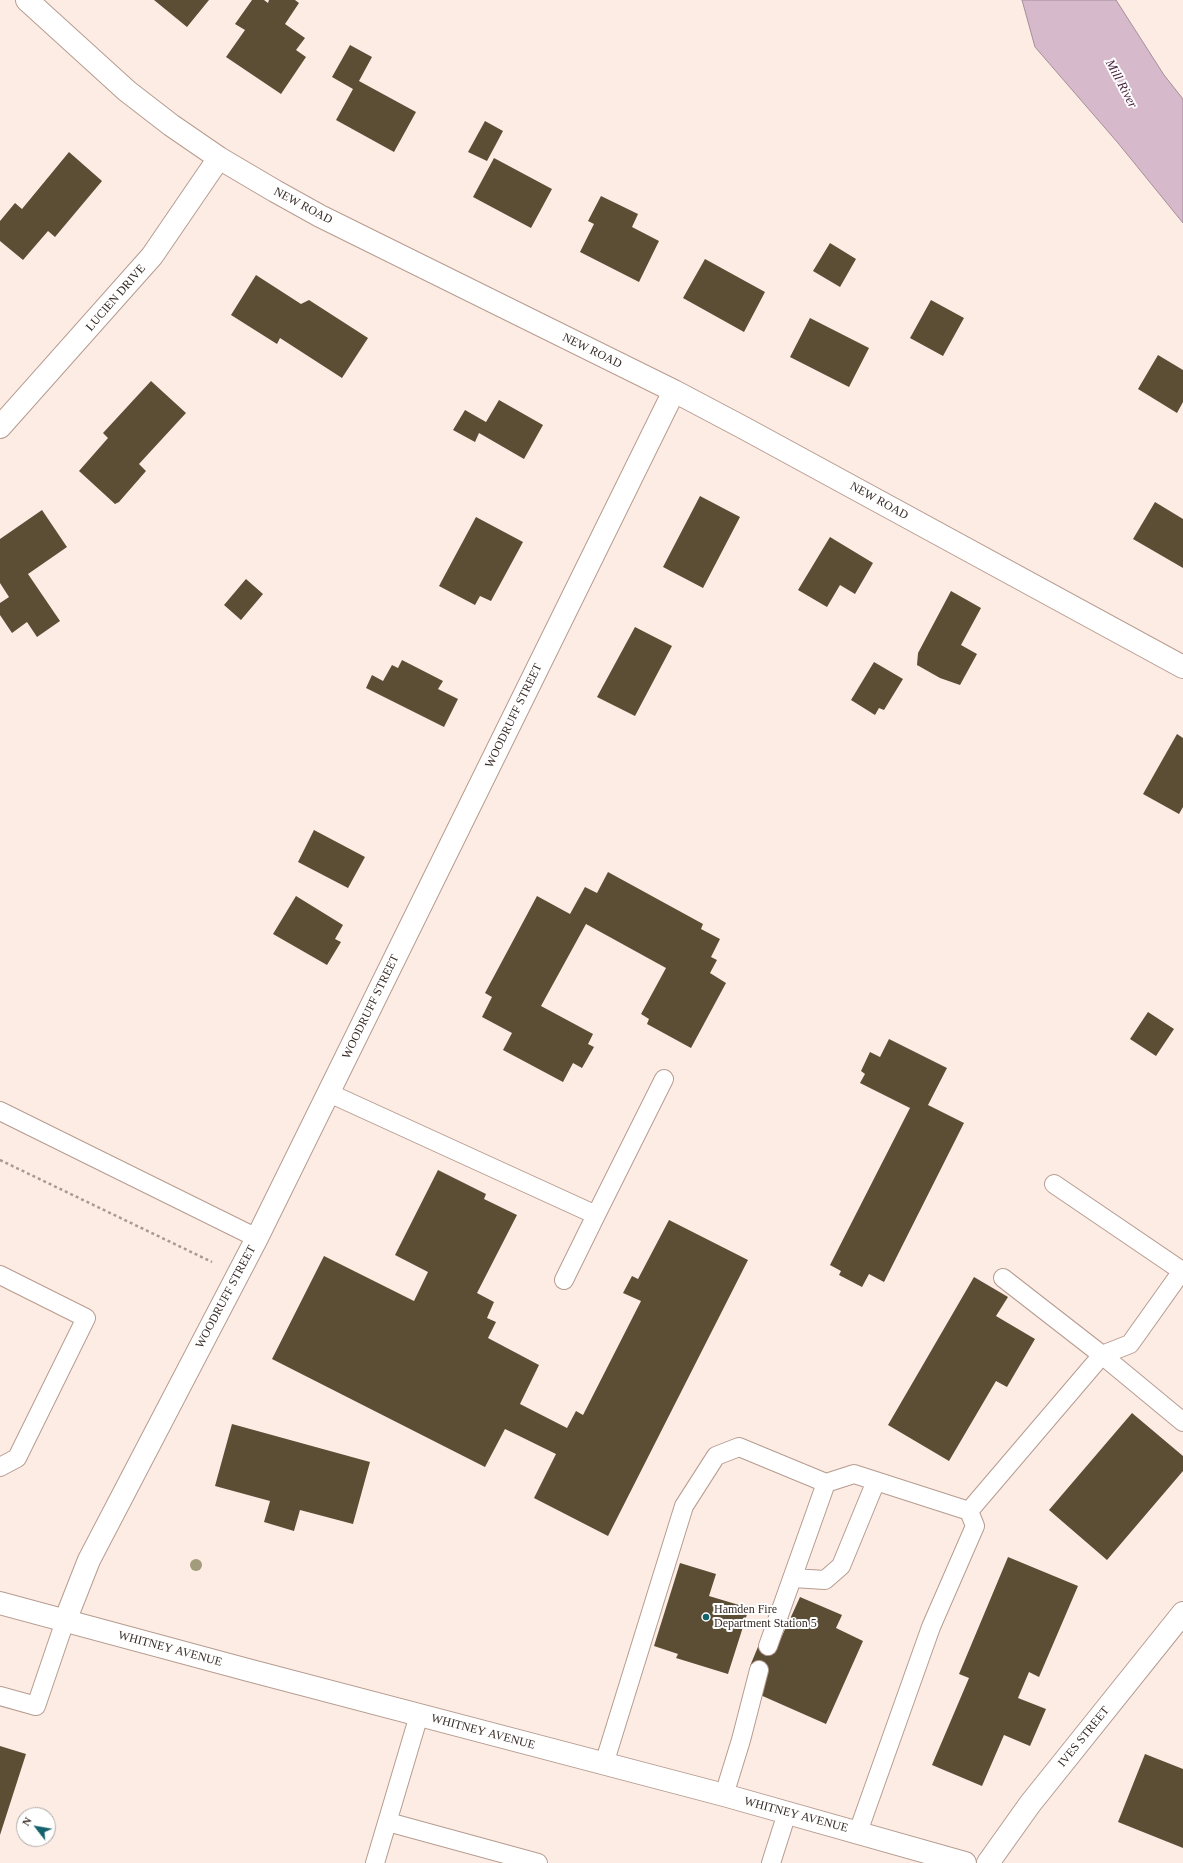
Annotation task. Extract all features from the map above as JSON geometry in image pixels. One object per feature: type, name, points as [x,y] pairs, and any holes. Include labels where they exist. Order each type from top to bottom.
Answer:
[{"type":"main road","name":"NEW ROAD","points":[[27,0],[127,91],[171,125],[219,158],[320,216],[674,391],[1183,667]]},
{"type":"main road","name":"LUCIEN DRIVE","points":[[0,427],[152,256],[219,158]]},
{"type":"main road","name":"WOODRUFF STREET","points":[[65,1621],[89,1560],[257,1238],[674,391]]},
{"type":"main road","name":"WHITNEY AVENUE","points":[[0,1603],[724,1795],[965,1863]]},
{"type":"main road","name":"IVES STREET","points":[[988,1863],[1030,1804],[1183,1613]]},
{"type":"lane","points":[[564,1280],[664,1079]]},
{"type":"lane","points":[[329,1093],[596,1215]]},
{"type":"lane","points":[[0,1112],[257,1238]]},
{"type":"lane","points":[[969,1510],[1102,1355],[1130,1344],[1183,1272],[1054,1184]]},
{"type":"lane","points":[[0,1275],[86,1318],[17,1458],[0,1467]]},
{"type":"lane","points":[[1002,1278],[1102,1355],[1183,1422]]},
{"type":"lane","points":[[604,1764],[684,1506],[716,1456],[739,1447],[826,1483],[854,1474],[969,1510]]},
{"type":"lane","points":[[793,1578],[825,1580],[841,1566],[876,1481]]},
{"type":"lane","points":[[768,1646],[826,1483]]},
{"type":"lane","points":[[858,1832],[931,1627],[975,1526],[969,1510]]},
{"type":"lane","points":[[0,1696],[36,1706],[65,1621]]},
{"type":"lane","points":[[724,1795],[741,1740],[759,1670]]},
{"type":"lane","points":[[375,1863],[420,1715]]},
{"type":"lane","points":[[771,1863],[787,1813]]},
{"type":"lane","points":[[388,1822],[538,1863]]},
{"type":"path","points":[[0,1160],[212,1262]]},
{"type":"water","name":"Mill River","points":[[1022,0],[1116,0],[1164,75],[1183,99],[1183,223],[1118,143],[1035,47]]},
{"type":"building","points":[[154,0],[209,0],[187,27]]},
{"type":"building","points":[[252,0],[264,0],[268,3],[269,0],[295,0],[299,3],[285,24],[305,38],[296,50],[306,57],[281,94],[226,57],[245,30],[235,24]]},
{"type":"building","points":[[350,45],[372,57],[359,81],[416,112],[394,152],[336,120],[353,89],[332,77]]},
{"type":"building","points":[[485,121],[503,131],[487,161],[468,152]]},
{"type":"building","points":[[69,152],[102,181],[55,237],[48,231],[23,260],[0,241],[0,221],[15,203],[22,209]]},
{"type":"building","points":[[494,158],[552,189],[531,228],[473,197]]},
{"type":"building","points":[[601,196],[638,214],[632,227],[659,241],[639,282],[580,252],[594,224],[588,221]]},
{"type":"building","points":[[830,243],[856,259],[840,287],[813,271]]},
{"type":"building","points":[[705,259],[765,292],[744,332],[683,298]]},
{"type":"building","points":[[256,275],[301,304],[309,300],[368,338],[342,378],[280,338],[277,344],[231,315]]},
{"type":"building","points":[[931,300],[964,318],[943,356],[910,338]]},
{"type":"building","points":[[810,318],[869,348],[849,387],[790,357]]},
{"type":"building","points":[[1158,355],[1183,370],[1183,402],[1177,413],[1138,389]]},
{"type":"building","points":[[151,381],[186,413],[139,464],[146,471],[119,502],[115,504],[79,471],[108,438],[103,433]]},
{"type":"building","points":[[499,400],[543,425],[524,459],[479,433],[475,442],[453,430],[465,410],[486,422]]},
{"type":"building","points":[[700,496],[740,517],[703,588],[663,567]]},
{"type":"building","points":[[1155,502],[1183,519],[1183,568],[1133,539]]},
{"type":"building","points":[[42,510],[67,547],[28,574],[60,621],[37,637],[27,622],[12,633],[0,615],[0,603],[9,597],[0,583],[0,539]]},
{"type":"building","points":[[476,517],[523,542],[491,601],[480,596],[475,605],[439,586]]},
{"type":"building","points":[[830,537],[873,563],[855,594],[840,585],[827,607],[798,590]]},
{"type":"building","points":[[246,579],[263,594],[241,620],[224,605]]},
{"type":"building","points":[[951,591],[981,608],[961,645],[977,654],[960,685],[940,678],[917,665],[918,653]]},
{"type":"building","points":[[635,627],[672,646],[635,716],[597,697]]},
{"type":"building","points":[[402,660],[443,681],[438,689],[458,699],[444,727],[366,688],[372,675],[383,681],[392,665],[398,668]]},
{"type":"building","points":[[874,662],[903,679],[884,710],[879,708],[875,715],[851,700]]},
{"type":"building","points":[[1177,734],[1183,738],[1183,807],[1179,814],[1143,794]]},
{"type":"building","points":[[314,830],[365,857],[348,888],[298,862]]},
{"type":"building","points":[[608,872],[703,924],[701,929],[720,939],[711,957],[717,960],[710,973],[726,983],[691,1048],[647,1024],[649,1019],[641,1014],[666,968],[586,924],[541,1006],[593,1034],[588,1044],[594,1047],[582,1068],[573,1063],[563,1082],[503,1050],[512,1033],[482,1017],[492,997],[485,993],[537,896],[570,914],[585,887],[597,893]]},
{"type":"building","points":[[296,896],[343,925],[335,939],[341,942],[327,965],[273,934]]},
{"type":"building","points":[[1148,1012],[1174,1029],[1156,1056],[1130,1039]]},
{"type":"building","points":[[889,1039],[947,1068],[928,1105],[964,1123],[884,1282],[869,1274],[862,1287],[839,1275],[841,1271],[830,1265],[910,1108],[860,1083],[865,1074],[861,1071],[870,1052],[880,1057]]},
{"type":"building","points":[[438,1170],[486,1194],[484,1199],[517,1215],[477,1293],[494,1302],[487,1318],[496,1322],[488,1338],[539,1365],[520,1404],[567,1428],[576,1411],[583,1415],[641,1301],[623,1293],[632,1276],[638,1279],[669,1220],[748,1260],[608,1536],[534,1498],[556,1454],[505,1429],[485,1467],[272,1359],[324,1256],[414,1301],[428,1272],[395,1255]]},
{"type":"building","points":[[974,1277],[1008,1297],[996,1316],[1035,1339],[1007,1387],[996,1381],[949,1461],[888,1425]]},
{"type":"building","points":[[1132,1413],[1183,1456],[1183,1471],[1107,1560],[1049,1510]]},
{"type":"building","points":[[232,1424],[370,1462],[353,1524],[300,1510],[294,1531],[264,1522],[270,1501],[215,1486]]},
{"type":"building","points":[[1008,1557],[1078,1586],[1039,1677],[1029,1672],[1018,1698],[1046,1709],[1030,1746],[1004,1735],[982,1786],[932,1765],[969,1678],[959,1674]]},
{"type":"building","points":[[680,1563],[716,1574],[709,1596],[749,1608],[728,1674],[676,1658],[678,1654],[654,1646]]},
{"type":"building","points":[[800,1597],[842,1615],[836,1628],[863,1641],[826,1724],[758,1694],[767,1673],[750,1666],[760,1642],[776,1649],[786,1627],[777,1623],[781,1615],[790,1619]]},
{"type":"building","points":[[0,1746],[26,1754],[0,1835]]},
{"type":"building","points":[[1145,1754],[1183,1769],[1183,1848],[1118,1822]]},
{"type":"place","name":"Hamden Fire Department Station 5","points":[[706,1617]]}]
